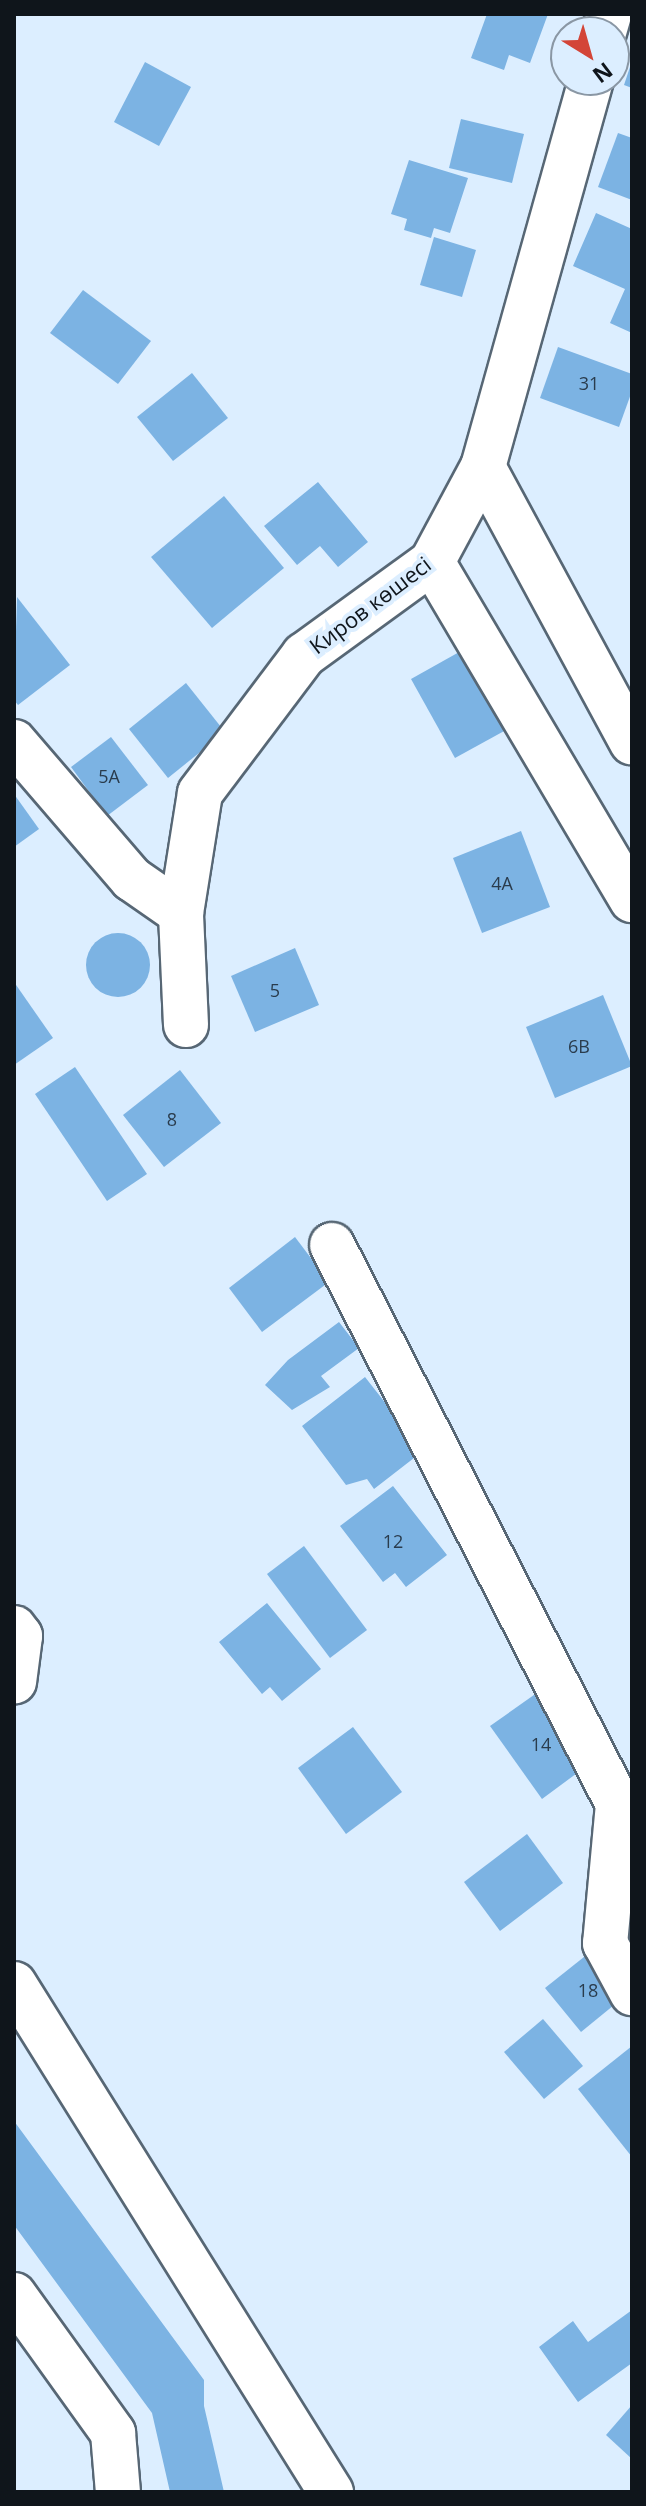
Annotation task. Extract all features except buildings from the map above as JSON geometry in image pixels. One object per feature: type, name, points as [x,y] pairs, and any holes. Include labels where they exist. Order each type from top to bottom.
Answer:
[{"type":"street","name":"Киров көшесі","points":[[186,1025],[181,913],[200,793],[304,655],[432,562],[483,467],[587,96]]},
{"type":"street","points":[[483,467],[632,742]]},
{"type":"street","points":[[432,562],[632,900]]},
{"type":"street","points":[[14,742],[132,879],[181,913]]},
{"type":"street","points":[[332,1245],[618,1804],[605,1943],[632,1993]]},
{"type":"street","points":[[14,1628],[20,1636],[14,1682]]},
{"type":"street","points":[[14,1984],[331,2492]]},
{"type":"street","points":[[14,2295],[113,2433],[118,2492]]}]
